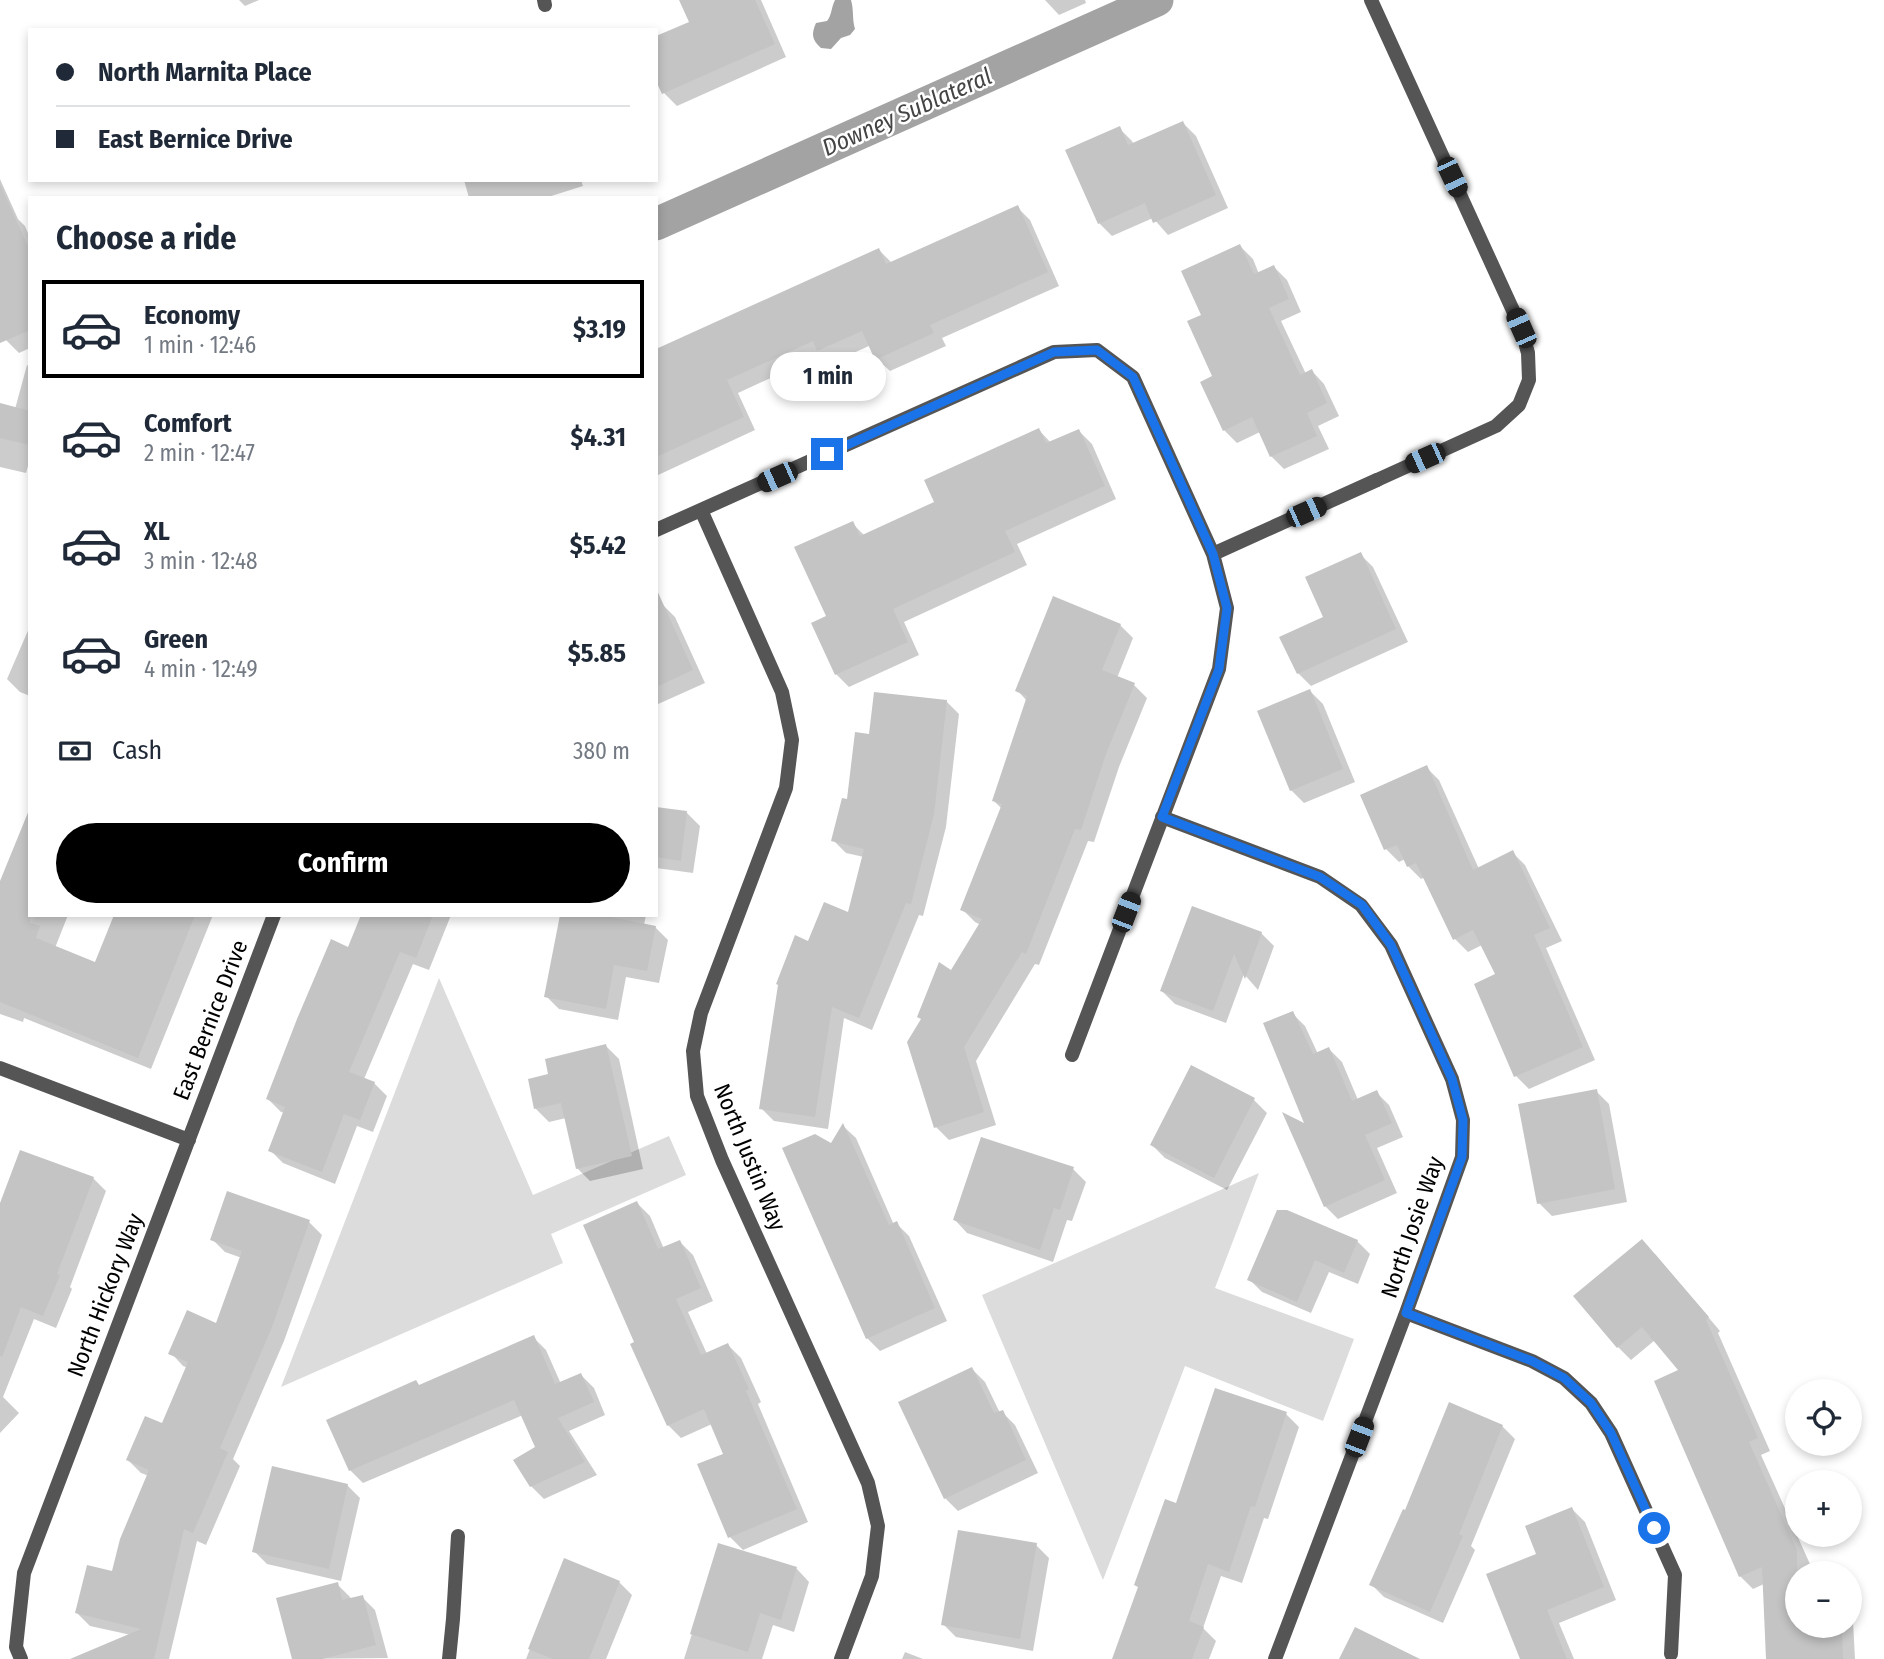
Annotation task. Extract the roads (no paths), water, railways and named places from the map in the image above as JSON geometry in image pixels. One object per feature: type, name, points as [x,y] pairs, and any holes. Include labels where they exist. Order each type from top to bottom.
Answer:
[{"type":"street","points":[[1213,554],[1496,426],[1519,405],[1529,380],[1528,353],[1521,328],[1371,0]]},
{"type":"street","points":[[658,529],[1054,352],[1097,350],[1133,377],[1213,554],[1227,608],[1219,669],[1072,1055]]},
{"type":"street","name":"North Justin Way","points":[[701,510],[782,692],[792,740],[786,788],[701,1013],[693,1051],[697,1096],[722,1160],[868,1483],[878,1527],[872,1576],[841,1659]]},
{"type":"street","name":"North Josie Way","points":[[1162,817],[1320,877],[1362,905],[1391,945],[1452,1079],[1463,1120],[1462,1157],[1275,1659]]},
{"type":"street","name":"East Bernice Drive","points":[[188,1140],[273,917]]},
{"type":"street","points":[[0,1068],[188,1140]]},
{"type":"street","name":"North Hickory Way","points":[[21,1659],[16,1647],[24,1573],[188,1140]]},
{"type":"street","points":[[1406,1313],[1532,1361],[1564,1378],[1591,1403],[1611,1433],[1675,1575],[1671,1654]]},
{"type":"street","points":[[449,1659],[458,1536]]},
{"type":"waterway","name":"Downey Sublateral","points":[[658,223],[1157,0]]}]
